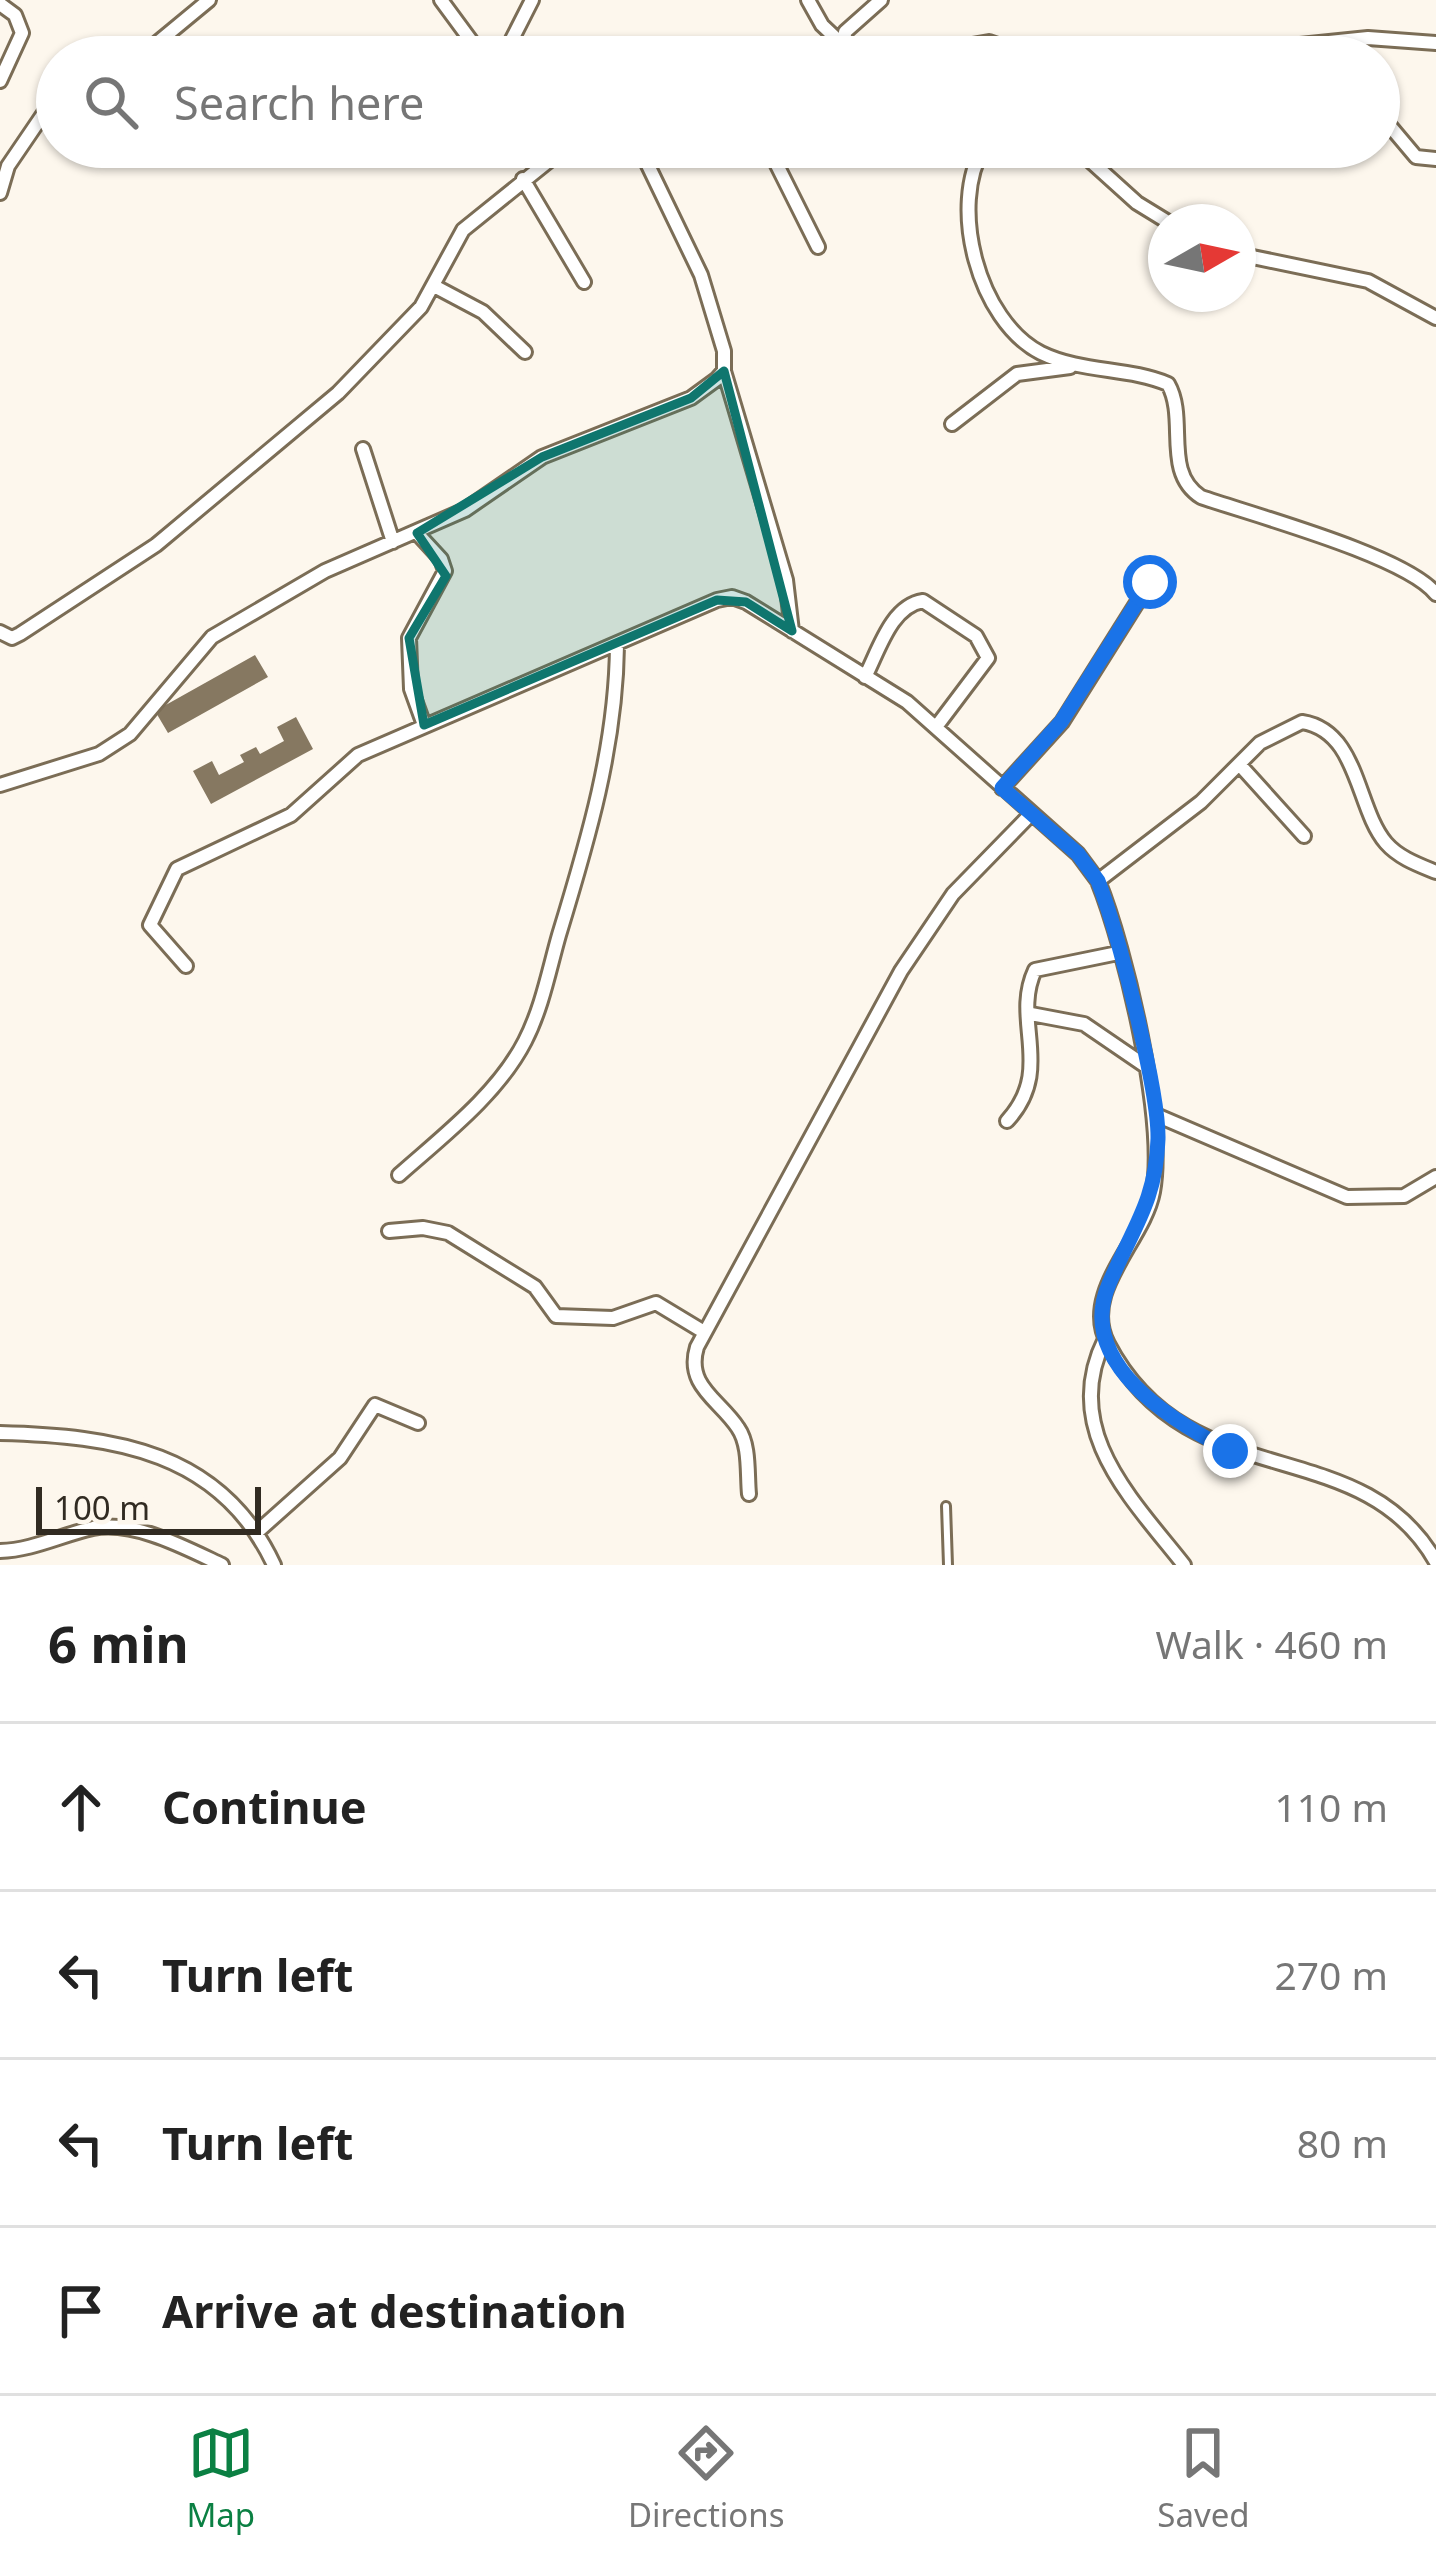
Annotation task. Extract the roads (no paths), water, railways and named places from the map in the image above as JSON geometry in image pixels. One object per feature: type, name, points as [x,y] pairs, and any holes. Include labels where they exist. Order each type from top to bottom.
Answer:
[{"type":"street","points":[[165,36],[209,0]]},
{"type":"street","points":[[441,0],[468,36]]},
{"type":"street","points":[[514,36],[532,0]]},
{"type":"street","points":[[808,0],[831,36]]},
{"type":"street","points":[[853,36],[881,0]]},
{"type":"street","points":[[0,4],[15,15],[22,33],[0,81]]},
{"type":"street","points":[[1400,40],[1436,43]]},
{"type":"street","points":[[0,194],[6,156],[36,120]]},
{"type":"street","points":[[1400,139],[1415,157],[1436,159]]},
{"type":"street","points":[[0,632],[12,638],[20,634],[168,536],[349,383],[421,308],[463,230],[538,168]]},
{"type":"street","points":[[649,168],[700,274],[724,351],[724,371],[786,580],[792,631]]},
{"type":"street","points":[[778,168],[818,247]]},
{"type":"street","points":[[973,168],[967,229],[988,292],[1034,348],[1078,366],[1168,384],[1180,469],[1184,482],[1201,497],[1376,558],[1423,581],[1436,594]]},
{"type":"street","points":[[1098,168],[1148,210]]},
{"type":"street","points":[[524,178],[584,282]]},
{"type":"street","points":[[1256,258],[1368,281],[1436,318]]},
{"type":"street","points":[[434,286],[483,312],[525,352]]},
{"type":"street","points":[[1026,372],[1034,348]]},
{"type":"street","points":[[952,424],[1008,378],[1078,366]]},
{"type":"street","points":[[0,785],[100,754],[130,734],[212,637],[325,571],[465,510],[542,457],[691,398],[724,371]]},
{"type":"street","points":[[363,449],[393,542]]},
{"type":"street","points":[[417,533],[441,559],[445,571],[409,638],[411,688],[424,725]]},
{"type":"street","points":[[1002,788],[1061,722],[1150,582]]},
{"type":"street","points":[[186,966],[150,925],[177,869],[291,815],[358,755],[732,597],[792,631],[866,676],[936,727],[1078,854],[1098,881],[1156,1114],[1152,1195],[1103,1299],[1105,1340],[1089,1376],[1097,1441],[1129,1495],[1184,1565]]},
{"type":"street","points":[[866,676],[896,618],[913,603],[923,602],[976,636],[988,658],[936,727]]},
{"type":"street","points":[[399,1175],[466,1115],[525,1042],[600,788],[616,695],[617,646]]},
{"type":"street","points":[[1098,881],[1202,802],[1281,730],[1313,723],[1355,769],[1384,841],[1396,853],[1436,872]]},
{"type":"street","points":[[1239,764],[1304,836]]},
{"type":"street","points":[[749,1494],[740,1429],[706,1394],[693,1367],[704,1332],[901,971],[963,882],[1031,814]]},
{"type":"street","points":[[1006,1121],[1027,1096],[1029,982],[1035,970],[1118,952]]},
{"type":"street","points":[[1031,1014],[1084,1024],[1144,1065]]},
{"type":"street","points":[[1156,1114],[1347,1197],[1404,1196],[1436,1178]]},
{"type":"street","points":[[389,1231],[423,1228],[448,1233],[535,1287],[556,1316],[613,1318],[656,1303],[704,1332]]},
{"type":"street","points":[[1105,1340],[1159,1412],[1230,1451],[1363,1490],[1415,1530],[1436,1562]]},
{"type":"street","points":[[256,1533],[340,1458],[375,1405],[418,1423]]},
{"type":"street","points":[[0,1433],[92,1440],[182,1463],[221,1490],[256,1533],[274,1565]]},
{"type":"street","points":[[0,1551],[29,1548],[100,1527],[166,1540],[222,1565]]},
{"type":"lane","points":[[946,1506],[948,1565]]}]
